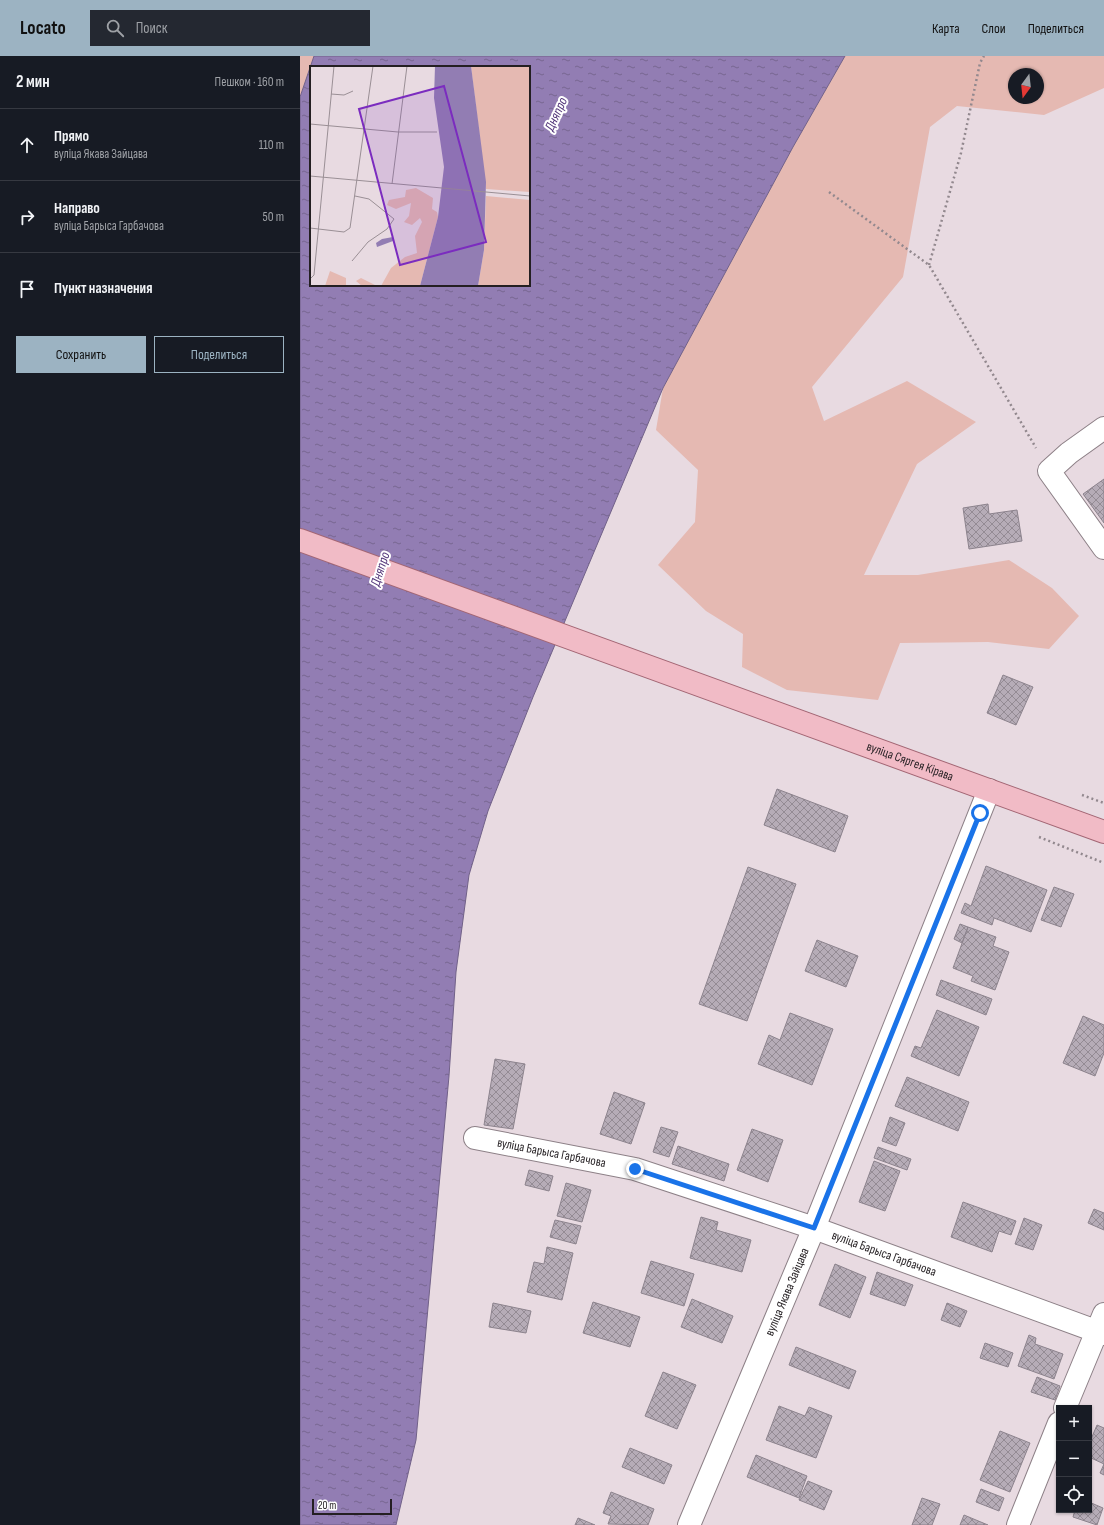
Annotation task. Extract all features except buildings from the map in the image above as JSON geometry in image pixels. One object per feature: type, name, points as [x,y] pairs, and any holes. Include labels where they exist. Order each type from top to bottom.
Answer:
[{"type":"main road","name":"вуліца Сяргея Кірава","points":[[300,540],[1104,832]]},
{"type":"street","points":[[1104,428],[1069,452],[1050,471],[1104,548]]},
{"type":"street","name":"вуліца Якава Зайцава","points":[[689,1525],[814,1228],[989,790]]},
{"type":"street","name":"вуліца Барыса Гарбачова","points":[[475,1138],[635,1169],[814,1228],[1101,1326]]},
{"type":"street","points":[[1066,1405],[1101,1326]]},
{"type":"street","points":[[1018,1525],[1056,1430]]},
{"type":"path","points":[[929,265],[961,153],[980,63],[984,56]]},
{"type":"path","points":[[829,192],[929,265],[1050,471]]},
{"type":"shaded area","points":[[300,56],[314,56],[310,66],[300,97]]},
{"type":"shaded area","points":[[845,56],[1104,56],[1104,88],[1044,115],[957,106],[930,127],[903,277],[812,387],[824,421],[907,381],[976,422],[917,464],[864,575],[918,575],[1009,560],[1052,588],[1079,616],[1049,649],[988,642],[900,643],[878,700],[787,690],[742,667],[743,634],[706,611],[658,565],[695,522],[698,470],[656,430],[663,388],[793,147]]},
{"type":"water","name":"Дняпро","points":[[314,56],[845,56],[793,147],[663,388],[533,697],[488,811],[469,875],[456,972],[449,1076],[416,1440],[396,1525],[300,1525],[300,97],[310,68],[310,286],[530,286],[530,66],[311,66]]},
{"type":"route","points":[[635,1169],[814,1228],[980,813]]}]
